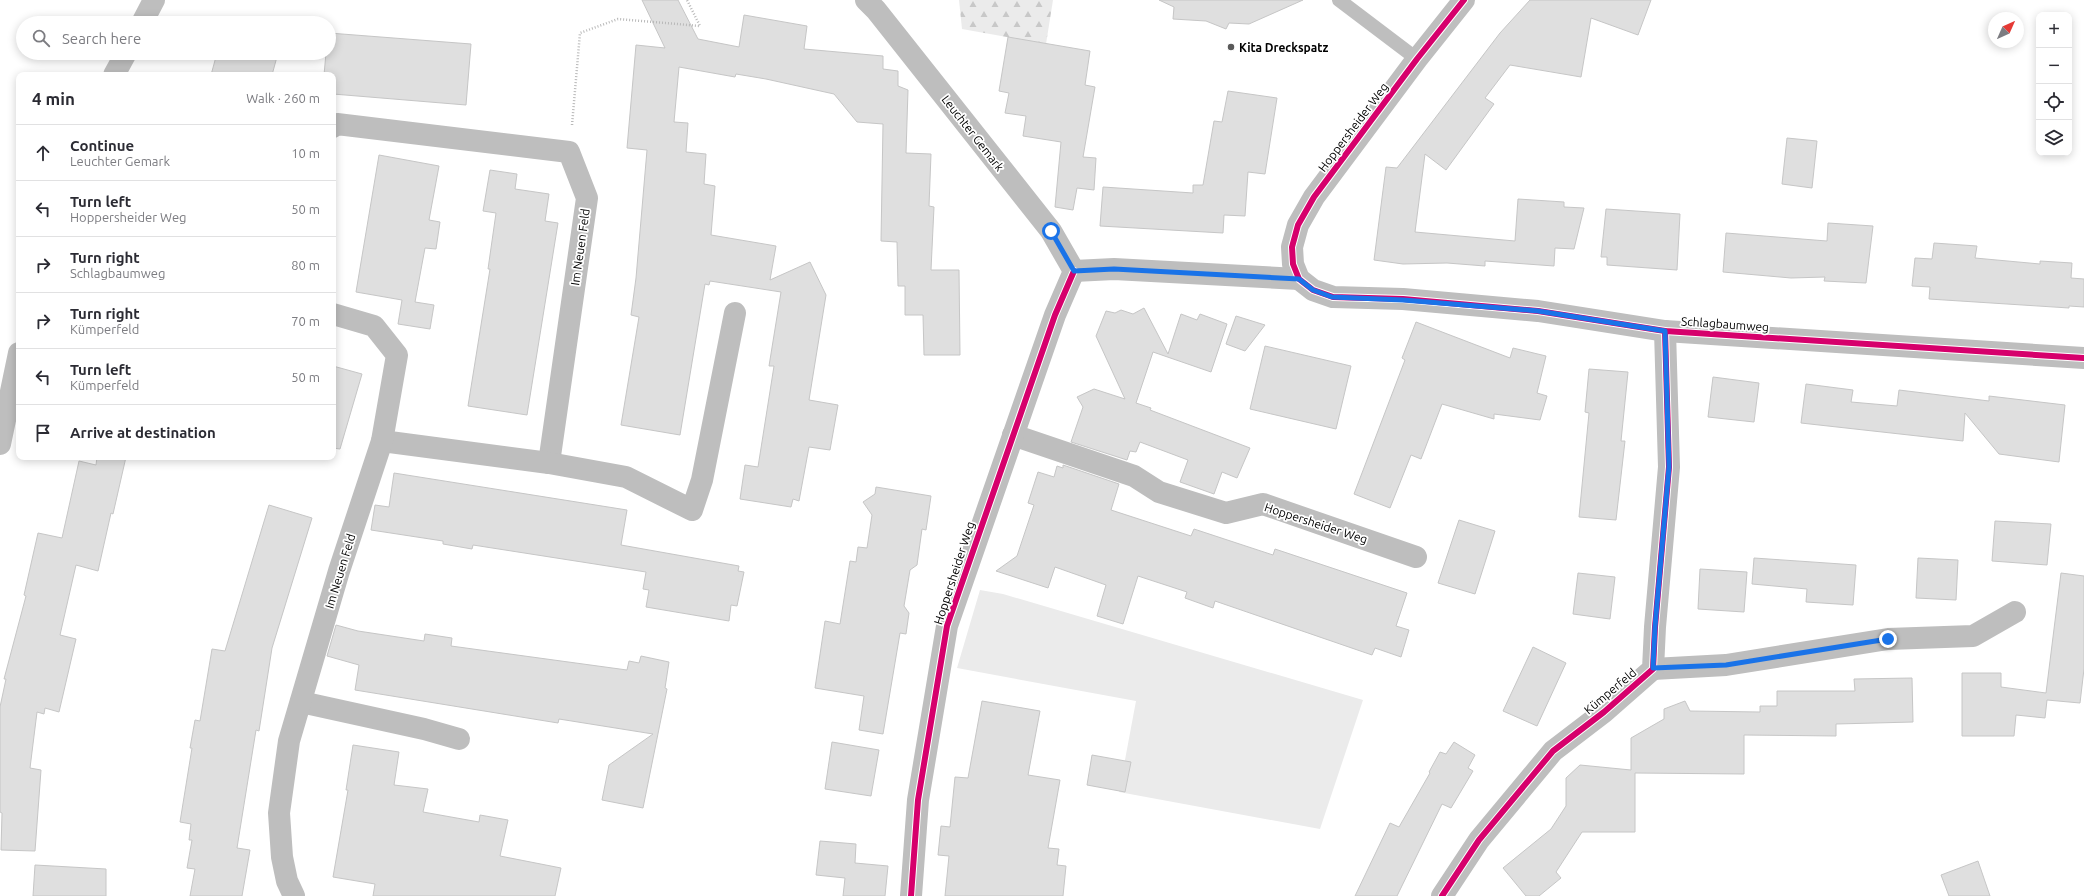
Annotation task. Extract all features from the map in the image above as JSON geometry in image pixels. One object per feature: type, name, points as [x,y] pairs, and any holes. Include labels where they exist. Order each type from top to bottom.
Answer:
[{"type":"street","points":[[146,16],[154,0]]},
{"type":"street","name":"Leuchter Gemark","points":[[866,0],[881,16],[1051,231],[1074,271]]},
{"type":"street","name":"Hoppersheider Weg","points":[[1299,279],[1293,264],[1292,247],[1298,225],[1314,197],[1464,0]]},
{"type":"street","points":[[116,72],[122,60]]},
{"type":"street","points":[[336,125],[569,152]]},
{"type":"street","name":"Im Neuen Feld","points":[[549,463],[588,198],[569,152]]},
{"type":"street","points":[[1074,271],[1114,269],[1299,279]]},
{"type":"street","name":"Hoppersheider Weg","points":[[911,896],[918,800],[947,626],[1055,315],[1074,271]]},
{"type":"street","name":"Schlagbaumweg","points":[[1299,279],[1313,290],[1332,297],[1403,300],[1538,311],[1665,331],[2084,358]]},
{"type":"street","points":[[382,441],[549,463],[626,477],[692,510],[702,480],[735,313]]},
{"type":"street","name":"Im Neuen Feld","points":[[294,896],[287,881],[282,857],[279,813],[289,741],[339,571],[382,441],[397,355],[374,326],[336,315]]},
{"type":"street","name":"Kümperfeld","points":[[1653,668],[1655,627],[1669,467],[1665,331]]},
{"type":"street","points":[[0,444],[16,367]]},
{"type":"street","name":"Hoppersheider Weg","points":[[1013,434],[1134,476],[1159,492],[1226,513],[1263,504],[1416,557]]},
{"type":"street","name":"Kümperfeld","points":[[1442,896],[1479,840],[1553,751],[1604,712],[1653,668],[1726,665],[1888,639],[1973,636],[2015,612]]},
{"type":"street","points":[[301,702],[424,729],[459,739]]},
{"type":"lane","points":[[1339,0],[1418,59]]},
{"type":"path","points":[[569,152],[580,33],[618,19],[700,26],[687,0]]},
{"type":"green space","points":[[959,0],[1053,0],[1046,44],[962,29]]},
{"type":"green space","points":[[980,590],[1003,594],[1363,700],[1320,829],[1119,792],[1136,701],[957,668]]},
{"type":"building","points":[[642,0],[678,0],[698,39],[739,47],[744,15],[807,26],[804,49],[883,56],[883,69],[898,71],[898,86],[908,90],[906,153],[931,154],[929,206],[934,207],[931,270],[959,270],[960,355],[924,355],[923,315],[905,315],[905,286],[898,286],[897,242],[881,241],[883,124],[857,122],[834,94],[766,79],[736,74],[735,77],[679,67],[674,122],[688,123],[686,152],[706,154],[704,184],[715,186],[711,235],[776,246],[770,280],[810,262],[826,295],[809,400],[838,405],[830,450],[809,447],[799,501],[793,499],[791,507],[740,499],[745,465],[758,467],[774,366],[769,366],[781,292],[710,281],[709,285],[705,284],[680,435],[621,425],[639,317],[631,315],[636,278],[647,150],[627,148],[636,45],[665,48]]},
{"type":"building","points":[[1159,0],[1303,0],[1249,24],[1229,23],[1226,29],[1206,21],[1173,19],[1174,7]]},
{"type":"building","points":[[1530,0],[1651,0],[1638,35],[1591,18],[1581,77],[1510,65],[1485,98],[1494,104],[1446,170],[1425,154],[1415,232],[1515,241],[1518,199],[1564,202],[1564,207],[1584,208],[1574,249],[1555,248],[1554,266],[1485,261],[1485,266],[1447,263],[1403,264],[1374,260],[1386,167],[1397,168],[1500,33]]},
{"type":"building","points":[[336,34],[471,44],[466,105],[336,94],[336,72],[324,72],[325,60],[336,60]]},
{"type":"building","points":[[1008,37],[1090,51],[1085,85],[1095,87],[1083,157],[1096,158],[1094,190],[1077,188],[1073,210],[1055,207],[1061,142],[1023,136],[1026,116],[1005,113],[1009,93],[999,91]]},
{"type":"building","points":[[215,60],[276,60],[273,72],[212,72]]},
{"type":"building","points":[[1228,91],[1277,98],[1265,174],[1248,172],[1245,216],[1224,215],[1223,233],[1100,226],[1103,187],[1193,193],[1193,185],[1203,185],[1214,121],[1222,122]]},
{"type":"building","points":[[1787,138],[1817,141],[1812,188],[1782,184]]},
{"type":"building","points":[[379,155],[439,166],[429,220],[440,222],[436,249],[425,248],[415,302],[434,305],[430,329],[398,324],[402,300],[356,292]]},
{"type":"building","points":[[490,170],[517,174],[515,189],[549,194],[545,221],[558,223],[527,415],[468,406],[490,269],[488,269],[496,213],[483,211]]},
{"type":"building","points":[[1606,209],[1680,214],[1677,270],[1607,265],[1607,257],[1601,257]]},
{"type":"building","points":[[1828,223],[1873,226],[1866,283],[1824,281],[1825,277],[1791,278],[1723,272],[1726,233],[1827,241]]},
{"type":"building","points":[[1934,243],[1977,246],[1975,258],[2040,264],[2040,261],[2072,263],[2071,278],[2084,279],[2084,307],[2069,306],[2069,308],[1929,299],[1930,287],[1912,286],[1915,258],[1932,259]]},
{"type":"building","points":[[1144,308],[1168,354],[1181,314],[1197,320],[1200,314],[1227,324],[1211,372],[1153,352],[1136,403],[1151,408],[1150,410],[1250,448],[1237,478],[1222,472],[1214,494],[1180,482],[1188,460],[1140,442],[1136,452],[1130,451],[1127,460],[1071,442],[1083,407],[1077,397],[1094,389],[1125,399],[1096,336],[1106,311],[1115,313],[1121,310],[1133,314]]},
{"type":"building","points":[[1236,316],[1265,325],[1245,351],[1226,344]]},
{"type":"building","points":[[1416,322],[1510,358],[1513,348],[1546,356],[1537,393],[1547,396],[1540,420],[1494,414],[1494,419],[1442,404],[1421,459],[1411,455],[1390,508],[1354,494],[1405,360],[1402,358]]},
{"type":"building","points":[[1265,346],[1351,366],[1336,429],[1250,409]]},
{"type":"building","points":[[336,367],[362,374],[340,449],[336,448]]},
{"type":"building","points":[[1589,369],[1628,372],[1621,441],[1625,441],[1616,520],[1579,517],[1589,413],[1585,412]]},
{"type":"building","points":[[1713,377],[1759,383],[1754,422],[1708,417]]},
{"type":"building","points":[[1806,384],[1853,390],[1851,402],[1897,406],[1899,390],[1989,401],[1989,396],[2065,405],[2059,462],[1999,454],[1965,413],[1963,441],[1801,423]]},
{"type":"building","points":[[97,460],[125,460],[113,514],[111,513],[98,571],[76,565],[60,635],[76,639],[59,712],[45,708],[44,714],[37,712],[30,768],[41,770],[35,851],[1,850],[2,813],[0,812],[0,707],[6,679],[4,679],[26,596],[24,595],[38,533],[62,538],[79,461],[96,465]]},
{"type":"building","points":[[1063,465],[1119,484],[1111,510],[1191,536],[1194,529],[1273,555],[1275,549],[1407,593],[1396,626],[1409,630],[1401,657],[1375,648],[1372,655],[1215,601],[1213,608],[1185,598],[1187,592],[1138,576],[1123,624],[1097,616],[1106,585],[1055,567],[1048,588],[996,571],[1017,556],[1034,505],[1028,503],[1038,472],[1054,477],[1057,466],[1063,468]]},
{"type":"building","points":[[394,473],[627,510],[621,545],[739,566],[738,571],[744,572],[737,606],[731,605],[729,621],[646,607],[649,590],[643,589],[646,572],[473,545],[472,549],[443,544],[443,541],[371,530],[375,505],[389,507]]},
{"type":"building","points":[[876,487],[931,496],[926,530],[922,529],[917,565],[910,570],[904,606],[909,613],[906,634],[900,633],[883,734],[859,730],[864,696],[815,688],[825,621],[840,624],[850,561],[856,562],[858,547],[867,548],[872,515],[863,502],[875,494]]},
{"type":"building","points":[[269,505],[312,518],[272,648],[259,731],[256,730],[237,848],[250,850],[242,896],[190,896],[195,869],[187,868],[192,840],[189,840],[191,824],[180,822],[195,720],[200,721],[212,649],[225,651]]},
{"type":"building","points":[[1459,520],[1495,531],[1475,594],[1438,583]]},
{"type":"building","points":[[1995,521],[2051,524],[2047,565],[1992,561]]},
{"type":"building","points":[[1754,558],[1856,565],[1853,605],[1806,602],[1807,589],[1752,584]]},
{"type":"building","points":[[1918,558],[1958,560],[1956,600],[1916,598]]},
{"type":"building","points":[[1700,569],[1747,572],[1744,612],[1698,609]]},
{"type":"building","points":[[1578,573],[1615,577],[1610,619],[1573,614]]},
{"type":"building","points":[[2061,573],[2084,576],[2084,669],[2080,703],[2047,700],[2045,718],[2016,715],[2014,736],[1962,736],[1962,673],[2001,673],[2001,687],[2046,693]]},
{"type":"building","points":[[336,625],[358,631],[424,641],[425,634],[452,638],[451,646],[627,670],[629,661],[639,663],[641,656],[669,662],[665,688],[667,689],[643,808],[602,800],[609,765],[653,734],[559,719],[558,723],[355,690],[359,665],[327,656]]},
{"type":"building","points":[[1533,647],[1566,663],[1537,726],[1503,711]]},
{"type":"building","points":[[1912,678],[1913,722],[1836,724],[1836,736],[1744,735],[1744,774],[1635,773],[1635,832],[1582,832],[1556,872],[1561,878],[1539,896],[1526,896],[1503,868],[1551,829],[1566,806],[1566,778],[1580,765],[1631,770],[1631,738],[1664,719],[1664,709],[1685,701],[1690,711],[1760,712],[1760,706],[1777,706],[1777,691],[1855,691],[1854,679]]},
{"type":"building","points":[[982,701],[1040,711],[1028,775],[1060,780],[1048,848],[1059,849],[1057,865],[1066,866],[1063,896],[945,896],[949,856],[938,855],[941,826],[950,827],[955,777],[968,778]]},
{"type":"building","points":[[832,742],[879,750],[871,796],[825,789]]},
{"type":"building","points":[[1454,742],[1475,755],[1468,768],[1473,771],[1451,808],[1442,804],[1397,896],[1355,896],[1390,823],[1399,827],[1430,773],[1429,772],[1440,752],[1446,754]]},
{"type":"building","points":[[353,745],[399,752],[394,785],[428,789],[423,812],[479,822],[480,815],[508,820],[500,856],[561,868],[555,896],[373,896],[375,884],[333,877],[348,790],[346,790]]},
{"type":"building","points":[[1092,755],[1131,762],[1125,792],[1087,785]]},
{"type":"building","points":[[820,841],[856,844],[855,863],[888,866],[885,896],[843,896],[845,878],[816,875]]},
{"type":"building","points":[[1978,861],[1990,896],[1949,896],[1941,875]]},
{"type":"building","points":[[35,865],[106,869],[106,896],[33,896]]},
{"type":"cycle path","points":[[1464,0],[1417,59],[1314,197],[1298,225],[1292,247],[1293,264],[1299,279],[1313,290],[1333,297],[1403,299],[1538,311],[1665,331],[2084,358]]},
{"type":"cycle path","points":[[911,896],[918,800],[947,626],[1055,315],[1074,271]]},
{"type":"cycle path","points":[[1442,896],[1479,840],[1553,751],[1604,712],[1653,669],[1655,627],[1669,467],[1665,331]]},
{"type":"place","name":"Kita Dreckspatz","points":[[1231,47]]},
{"type":"route","points":[[1051,231],[1074,271],[1114,269],[1256,278],[1299,279],[1313,290],[1332,297],[1403,300],[1538,311],[1665,331],[1669,467],[1655,627],[1653,668],[1726,665],[1888,639]]}]
